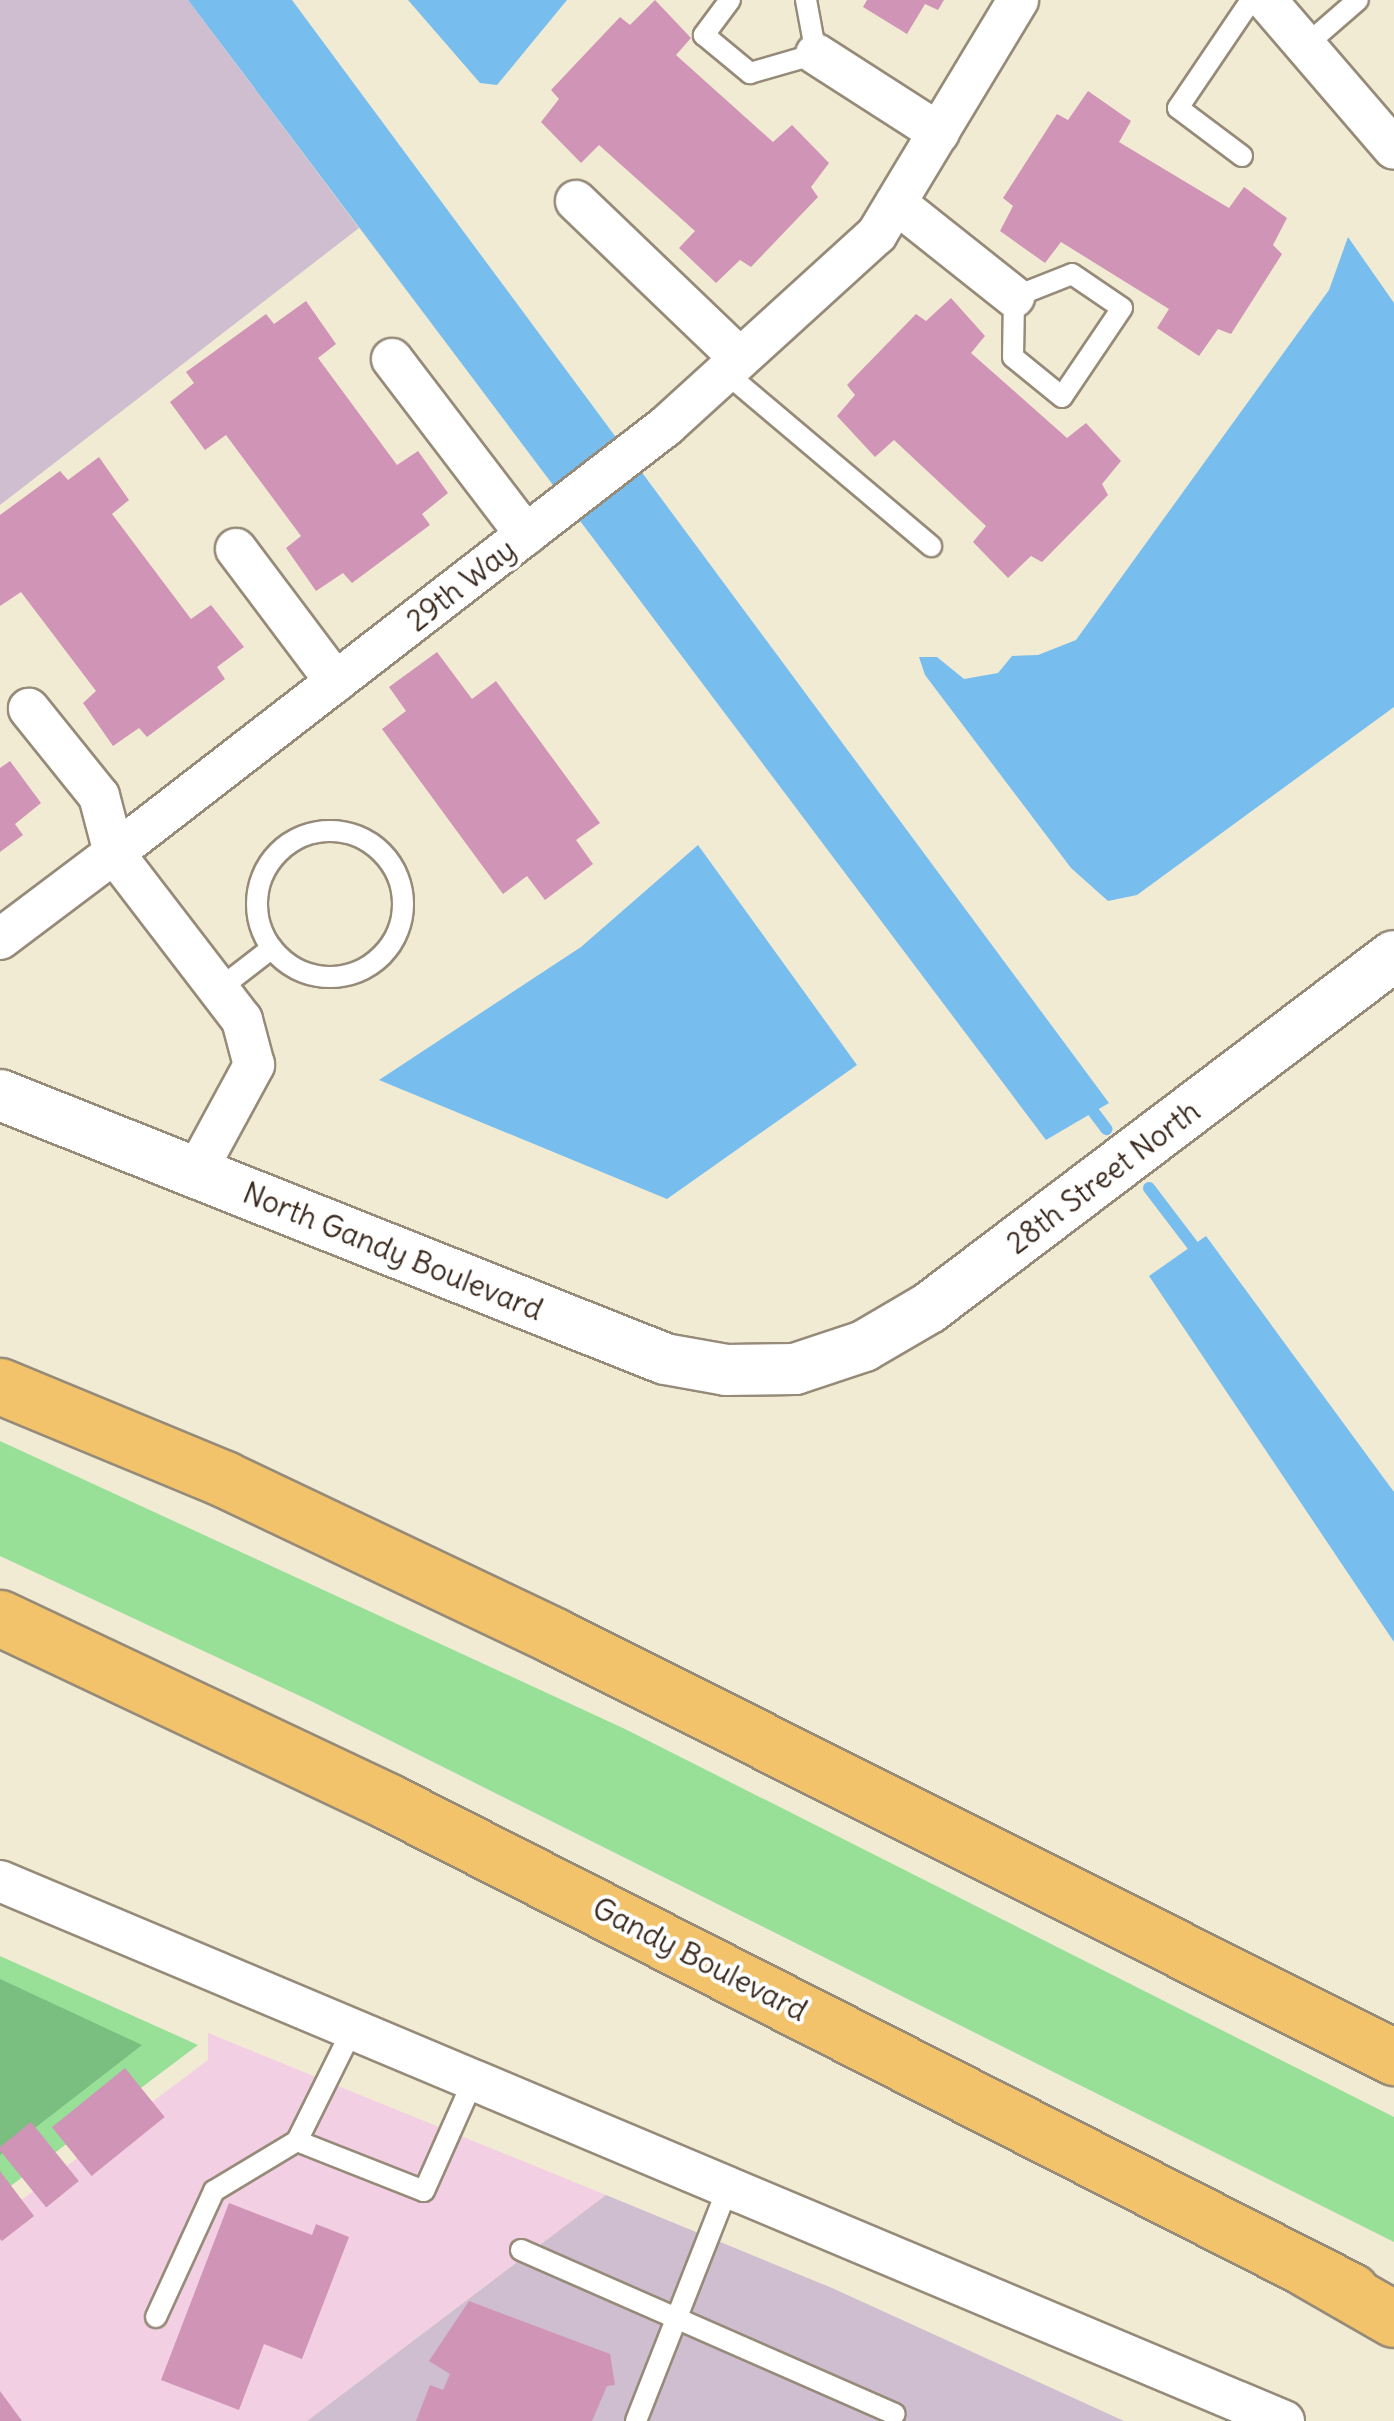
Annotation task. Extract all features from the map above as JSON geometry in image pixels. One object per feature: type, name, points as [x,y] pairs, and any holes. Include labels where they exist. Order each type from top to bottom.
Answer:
[{"type":"highway","points":[[0,1386],[224,1479],[519,1620],[1394,2057]]},
{"type":"highway","name":"Gandy Boulevard","points":[[0,1618],[387,1801],[1394,2316]]},
{"type":"street","name":"29th Way","points":[[0,938],[526,535],[733,365],[877,234],[1018,0]]},
{"type":"street","points":[[1266,0],[1394,149]]},
{"type":"street","points":[[816,54],[939,132]]},
{"type":"street","points":[[576,201],[733,365]]},
{"type":"street","points":[[896,203],[1014,297]]},
{"type":"street","points":[[392,360],[526,535]]},
{"type":"street","points":[[236,549],[336,682]]},
{"type":"street","points":[[29,709],[99,796],[114,854],[242,1020],[254,1065],[196,1172]]},
{"type":"street","name":"28th Street North","points":[[795,1369],[864,1346],[929,1308],[1394,956]]},
{"type":"street","name":"North Gandy Boulevard","points":[[0,1095],[665,1358],[726,1370],[795,1369]]},
{"type":"street","points":[[0,1881],[1284,2421]]},
{"type":"lane","points":[[730,0],[704,35],[750,74],[816,54],[806,0]]},
{"type":"lane","points":[[1242,156],[1178,108],[1251,0]]},
{"type":"lane","points":[[1305,46],[1358,0]]},
{"type":"lane","points":[[1072,274],[1122,308],[1062,396],[1013,358],[1014,297],[1072,274]]},
{"type":"lane","points":[[733,365],[931,546]]},
{"type":"lane","points":[[312,833],[347,834],[379,850],[394,868],[402,892],[399,927],[380,958],[360,971],[312,975],[272,948],[261,927],[259,892],[272,859],[290,842],[312,833]]},
{"type":"lane","points":[[219,989],[272,948]]},
{"type":"lane","points":[[156,2317],[214,2191],[297,2141],[352,2030]]},
{"type":"lane","points":[[297,2141],[424,2191],[473,2081]]},
{"type":"lane","points":[[636,2421],[728,2188]]},
{"type":"lane","points":[[521,2250],[895,2414]]},
{"type":"shaded area","points":[[0,0],[188,0],[359,228],[0,505]]},
{"type":"shaded area","points":[[208,2033],[606,2195],[307,2421],[0,2421],[0,2216],[208,2060]]},
{"type":"shaded area","points":[[606,2195],[832,2288],[1124,2421],[307,2421]]},
{"type":"green space","points":[[0,1441],[625,1729],[1394,2117],[1394,2242],[315,1703],[0,1556]]},
{"type":"green space","points":[[0,1956],[198,2045],[0,2194]]},
{"type":"green space","points":[[0,1979],[142,2045],[0,2155]]},
{"type":"water","points":[[188,0],[292,0],[1109,1103],[1046,1140]]},
{"type":"water","points":[[408,0],[567,0],[497,85],[480,83]]},
{"type":"water","points":[[1348,237],[1394,303],[1394,707],[1137,895],[1108,901],[1071,868],[925,675],[919,657],[937,657],[964,679],[998,673],[1012,656],[1038,655],[1076,640],[1329,290]]},
{"type":"water","points":[[698,845],[857,1065],[667,1199],[379,1080],[581,947]]},
{"type":"water","points":[[1206,1236],[1394,1492],[1394,1642],[1149,1276]]},
{"type":"building","points":[[655,0],[691,38],[676,55],[773,142],[792,125],[829,163],[811,187],[818,197],[751,267],[740,260],[716,283],[679,248],[695,231],[599,145],[581,163],[541,122],[559,99],[551,90],[620,17],[630,25]]},
{"type":"building","points":[[867,0],[944,0],[938,10],[925,4],[907,34],[863,7]]},
{"type":"building","points":[[1088,91],[1131,121],[1119,142],[1229,208],[1244,187],[1287,218],[1273,245],[1282,254],[1231,334],[1218,329],[1199,356],[1157,328],[1169,309],[1061,242],[1045,263],[1000,231],[1013,206],[1003,198],[1057,114],[1068,120]]},
{"type":"building","points":[[951,298],[985,336],[971,353],[1067,438],[1086,423],[1121,461],[1102,484],[1108,495],[1042,562],[1031,556],[1008,578],[973,542],[986,526],[894,440],[875,457],[837,416],[855,395],[847,385],[916,314],[926,321]]},
{"type":"building","points":[[306,301],[336,344],[318,358],[397,465],[418,451],[448,493],[422,514],[430,525],[352,583],[343,573],[316,591],[286,548],[301,536],[226,435],[205,450],[170,402],[194,383],[186,372],[266,314],[274,324]]},
{"type":"building","points":[[99,457],[129,500],[112,514],[191,619],[211,605],[244,647],[217,667],[225,679],[147,737],[139,728],[113,746],[83,703],[96,691],[21,592],[0,606],[0,515],[60,471],[68,480]]},
{"type":"building","points":[[437,652],[472,699],[496,681],[600,823],[576,840],[593,864],[545,900],[527,876],[503,894],[382,729],[406,711],[389,687]]},
{"type":"building","points":[[10,761],[41,803],[15,824],[23,835],[0,852],[0,768]]},
{"type":"building","points":[[125,2068],[165,2117],[92,2176],[52,2127]]},
{"type":"building","points":[[31,2122],[79,2181],[46,2207],[0,2150]]},
{"type":"building","points":[[0,2171],[34,2216],[2,2241],[0,2239]]},
{"type":"building","points":[[229,2203],[312,2235],[316,2224],[349,2237],[302,2359],[264,2344],[239,2410],[161,2380]]},
{"type":"building","points":[[469,2301],[610,2354],[615,2385],[607,2386],[592,2421],[416,2421],[430,2385],[443,2390],[450,2374],[429,2361]]},
{"type":"building","points":[[0,2391],[22,2421],[0,2421]]},
{"type":"waterway","points":[[1086,1102],[1106,1129]]},
{"type":"waterway","points":[[1149,1188],[1200,1255]]}]
